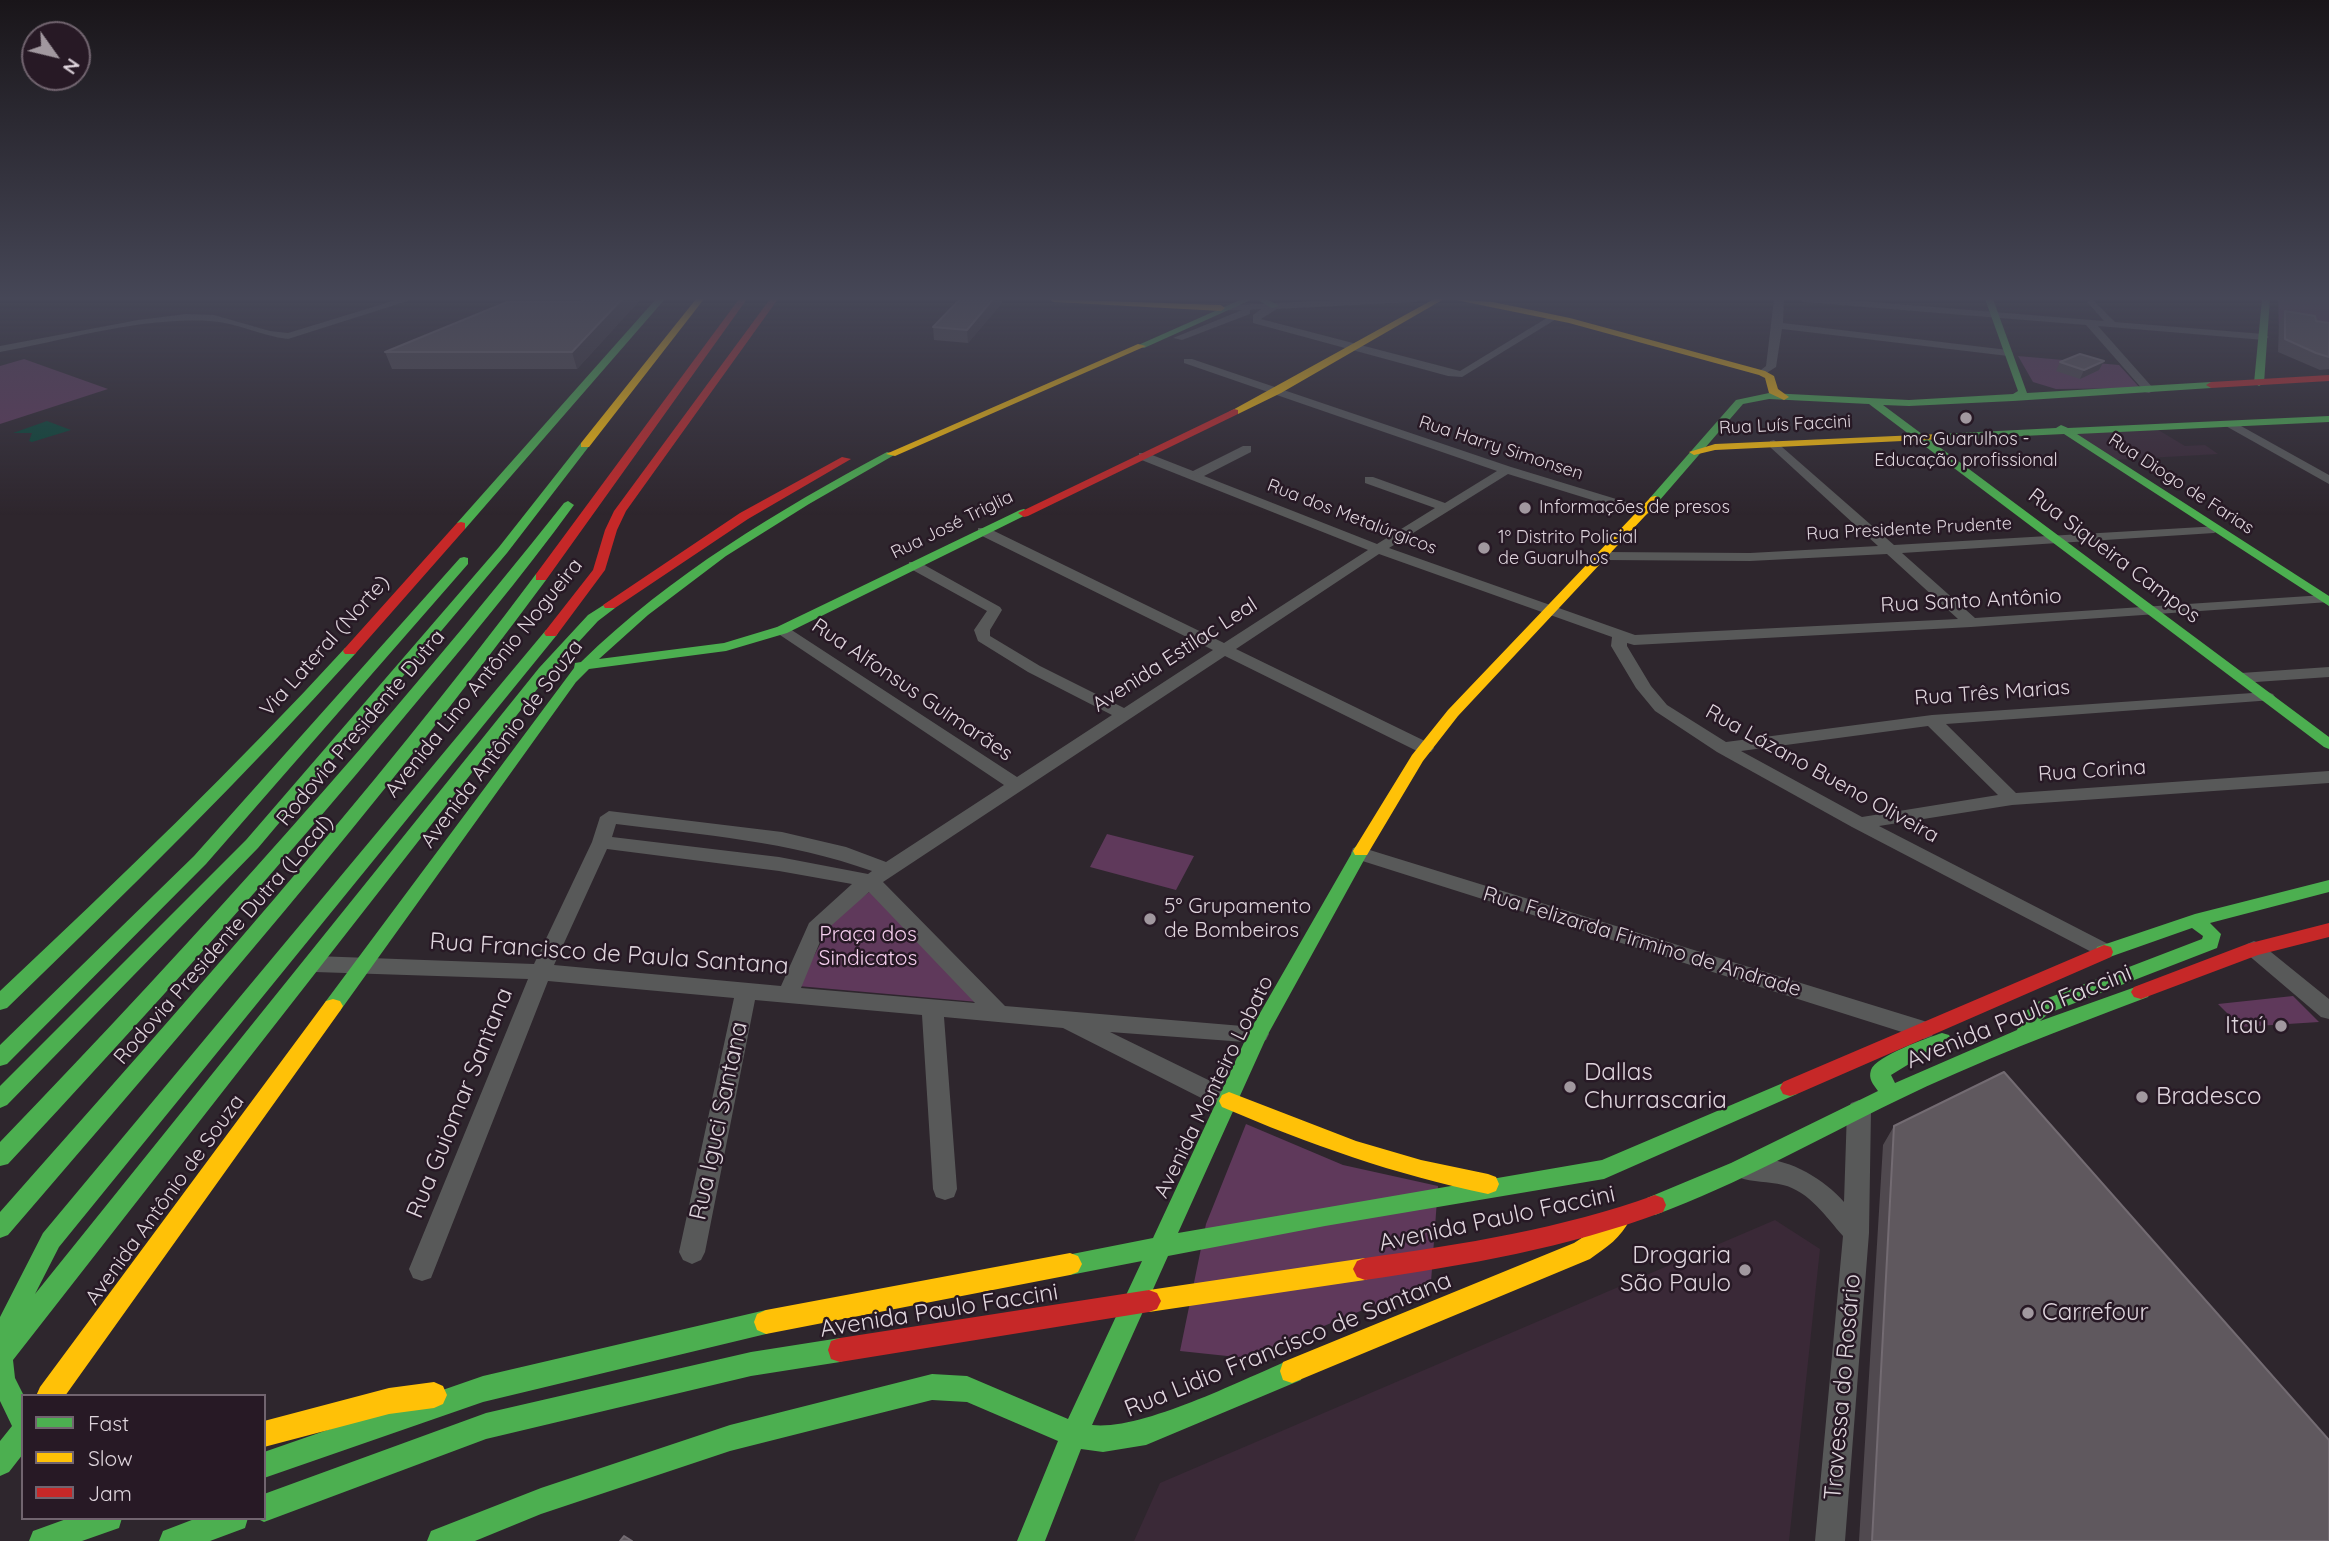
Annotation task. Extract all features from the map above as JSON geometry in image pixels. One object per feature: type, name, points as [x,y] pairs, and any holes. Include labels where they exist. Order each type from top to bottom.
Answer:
[{"type":"main road","name":"Via Lateral (Norte)","points":[[0,1003],[167,845],[305,702],[597,371]]},
{"type":"main road","name":"Rodovia Presidente Dutra","points":[[0,1099],[252,844],[503,550],[644,371]]},
{"type":"main road","points":[[683,382],[691,371]]},
{"type":"main road","points":[[683,382],[705,371]]},
{"type":"main road","name":"Avenida Lino Antônio Nogueira","points":[[0,1356],[15,1308],[51,1240],[580,598],[599,570],[611,530],[620,511],[722,371]]},
{"type":"main road","name":"Avenida Antônio de Souza","points":[[0,1356],[315,964],[544,671],[593,618],[635,587],[744,516],[804,481],[878,443],[1050,371]]},
{"type":"main road","name":"Avenida Antônio de Souza","points":[[50,1394],[584,665],[614,634],[669,589],[788,511],[845,478],[895,452],[1075,371]]},
{"type":"main road","name":"Rua José Triglia","points":[[544,671],[726,648],[782,630],[1277,391],[1310,371]]},
{"type":"main road","points":[[1754,371],[1769,376],[1774,392],[1784,397],[1909,403],[2329,378]]},
{"type":"main road","points":[[2013,398],[2023,392],[2015,371]]},
{"type":"main road","points":[[2259,383],[2260,371]]},
{"type":"main road","points":[[2018,379],[2032,387],[2062,395]]},
{"type":"main road","name":"Rodovia Presidente Dutra (Local)","points":[[0,1228],[339,839],[472,673],[683,382]]},
{"type":"main road","name":"Avenida Monteiro Lobato","points":[[1031,1541],[1074,1435],[1258,1034],[1360,853],[1425,748],[1519,639],[1605,556],[1740,402],[1758,397],[1784,397]]},
{"type":"main road","name":"Rua Diogo de Farias","points":[[2013,398],[2326,601]]},
{"type":"main road","name":"Rua Siqueira Campos","points":[[1873,402],[2329,744]]},
{"type":"main road","name":"Rua Luís Faccini","points":[[1694,453],[1715,447],[2329,419]]},
{"type":"main road","name":"Rodovia Presidente Dutra","points":[[0,1157],[290,846],[365,760],[576,494]]},
{"type":"main road","name":"Rodovia Presidente Dutra","points":[[0,1058],[200,860],[472,552]]},
{"type":"main road","name":"Avenida Paulo Faccini","points":[[483,1389],[758,1323],[1325,1216],[1604,1169],[2105,951],[2195,920],[2329,886]]},
{"type":"main road","points":[[2025,1035],[2031,1018],[2042,1009],[2211,943],[2213,939],[2209,929],[2195,920]]},
{"type":"main road","name":"Avenida Paulo Faccini","points":[[266,1507],[486,1426],[751,1364],[1136,1304],[1184,1294],[1457,1256],[1619,1219],[1739,1170],[1891,1094],[2025,1035],[2254,949],[2329,930]]},
{"type":"main road","points":[[1891,1094],[1880,1079],[1881,1071],[1902,1058],[1964,1031],[1980,1018],[1985,1004]]},
{"type":"main road","points":[[1229,1101],[1304,1133],[1364,1154],[1438,1174],[1508,1187]]},
{"type":"main road","name":"Rua Lidio Francisco de Santana","points":[[441,1541],[541,1501],[730,1438],[932,1387],[967,1389],[1074,1435],[1103,1439],[1146,1432],[1582,1251],[1610,1232],[1619,1219]]},
{"type":"main road","points":[[0,1356],[3,1380],[21,1417]]},
{"type":"main road","points":[[266,1433],[389,1401],[483,1389]]},
{"type":"main road","points":[[266,1464],[483,1389]]},
{"type":"main road","points":[[0,1463],[21,1435]]},
{"type":"main road","points":[[43,1541],[103,1520]]},
{"type":"main road","points":[[173,1541],[230,1520]]},
{"type":"street","name":"Rua Harry Simonsen","points":[[1217,371],[1507,470],[1644,512]]},
{"type":"street","points":[[1439,371],[1462,374],[1467,371]]},
{"type":"street","points":[[1762,373],[1766,371]]},
{"type":"street","points":[[2132,371],[2149,390]]},
{"type":"street","points":[[2228,424],[2329,480]]},
{"type":"street","points":[[1774,444],[1971,623]]},
{"type":"street","points":[[1194,476],[1247,449]]},
{"type":"street","name":"Rua dos Metalúrgicos","points":[[1143,456],[1378,548],[1549,609]]},
{"type":"street","name":"Avenida Estilac Leal","points":[[789,993],[816,928],[839,904],[879,875],[1378,548],[1507,470]]},
{"type":"street","points":[[1369,480],[1447,508]]},
{"type":"street","name":"Rua Presidente Prudente","points":[[1605,556],[1711,558],[2059,541],[2214,529]]},
{"type":"street","points":[[983,531],[1425,748]]},
{"type":"street","points":[[914,565],[995,610],[982,630],[983,638],[1034,669],[1125,715]]},
{"type":"street","name":"Rua Santo Antônio","points":[[1620,637],[1641,640],[2326,601]]},
{"type":"street","points":[[1549,609],[1595,624],[1620,637]]},
{"type":"street","name":"Rua Alfonsus Guimarães","points":[[782,630],[1018,786]]},
{"type":"street","name":"Rua Lázano Bueno Oliveira","points":[[1620,637],[1619,646],[1644,688],[1661,708],[1723,748],[1859,823],[2105,951]]},
{"type":"street","points":[[2241,678],[2329,672]]},
{"type":"street","name":"Rua Três Marias","points":[[1723,748],[1932,720],[2266,696]]},
{"type":"street","points":[[1932,720],[2012,799]]},
{"type":"street","name":"Rua Corina","points":[[1859,823],[2012,799],[2329,777]]},
{"type":"street","name":"Rua Guiomar Santana","points":[[422,1269],[541,971],[601,842],[609,817],[782,838],[839,852],[879,875]]},
{"type":"street","points":[[601,842],[879,875],[997,1012]]},
{"type":"street","name":"Rua Felizarda Firmino de Andrade","points":[[1360,853],[1924,1030]]},
{"type":"street","points":[[2254,949],[2329,1011]]},
{"type":"street","name":"Rua Francisco de Paula Santana","points":[[315,964],[541,971],[1066,1020],[1258,1034]]},
{"type":"street","name":"Rua Iguci Santana","points":[[692,1252],[746,990]]},
{"type":"street","points":[[932,1007],[945,1189]]},
{"type":"street","name":"Rua Francisco de Paula Santana","points":[[1066,1020],[1229,1101]]},
{"type":"street","name":"Travessa do Rosário","points":[[1830,1541],[1856,1233],[1859,1110]]},
{"type":"street","points":[[1739,1170],[1769,1170],[1805,1181],[1820,1192],[1856,1233]]},
{"type":"shaded area","points":[[47,421],[71,430],[32,442],[29,441],[32,433],[13,433]]},
{"type":"shaded area","points":[[2155,428],[2185,446],[2205,445],[2218,454],[2112,460],[2065,430]]},
{"type":"shaded area","points":[[1775,1220],[1820,1249],[1789,1541],[1134,1541],[1160,1483]]},
{"type":"green space","points":[[0,371],[57,371],[108,389],[0,424]]},
{"type":"green space","points":[[2027,371],[2124,371],[2140,388],[2056,389],[2033,382]]},
{"type":"green space","points":[[1107,834],[1194,856],[1176,890],[1090,867]]},
{"type":"green space","name":"Praça dos Sindicatos","points":[[876,887],[978,1002],[798,986],[834,918]]},
{"type":"green space","points":[[2293,996],[2319,1022],[2241,1027],[2218,1004]]},
{"type":"green space","points":[[1246,1124],[1343,1165],[1438,1186],[1431,1282],[1246,1358],[1180,1351],[1206,1224]]},
{"type":"building","name":"Carrefour","points":[[2004,1072],[2329,1440],[2329,1541],[1872,1541],[1894,1126]]},
{"type":"traffic: fast","points":[[461,526],[598,371]]},
{"type":"traffic: fast","points":[[2013,398],[2023,392],[2015,371]]},
{"type":"traffic: fast","points":[[2259,383],[2260,371]]},
{"type":"traffic: fast","points":[[1655,499],[1740,402],[1769,396],[1909,403],[2211,385]]},
{"type":"traffic: fast","points":[[1873,402],[2329,744]]},
{"type":"traffic: fast","points":[[1940,437],[2329,419]]},
{"type":"traffic: fast","points":[[2061,428],[2329,602]]},
{"type":"traffic: fast","points":[[0,1099],[252,844],[503,550],[585,445]]},
{"type":"traffic: fast","points":[[333,1006],[571,679],[606,644],[643,612],[722,554],[805,502],[891,454]]},
{"type":"traffic: fast","points":[[0,1157],[148,999],[293,838],[433,674],[568,505]]},
{"type":"traffic: fast","points":[[580,666],[726,647],[782,630],[1024,513]]},
{"type":"traffic: fast","points":[[0,1058],[200,860],[464,561]]},
{"type":"traffic: fast","points":[[0,1228],[209,989],[346,827],[478,662],[541,577]]},
{"type":"traffic: fast","points":[[0,1357],[544,671],[593,618],[610,605]]},
{"type":"traffic: fast","points":[[2,1347],[15,1308],[51,1240],[551,633]]},
{"type":"traffic: fast","points":[[0,1003],[223,787],[350,651]]},
{"type":"traffic: fast","points":[[1031,1541],[1074,1435],[1258,1034],[1361,851]]},
{"type":"traffic: fast","points":[[2104,952],[2195,920],[2329,886]]},
{"type":"traffic: fast","points":[[2025,1035],[2031,1018],[2042,1008],[2211,943],[2212,934],[2195,920]]},
{"type":"traffic: fast","points":[[1655,1205],[1739,1170],[1891,1094],[2025,1035],[2141,992]]},
{"type":"traffic: fast","points":[[1891,1094],[1880,1078],[1881,1071],[1902,1058],[1942,1041]]},
{"type":"traffic: fast","points":[[1070,1264],[1325,1216],[1604,1169],[1790,1088]]},
{"type":"traffic: fast","points":[[266,1464],[483,1389],[766,1322]]},
{"type":"traffic: fast","points":[[266,1507],[486,1426],[751,1364],[840,1350]]},
{"type":"traffic: fast","points":[[0,1356],[3,1380],[21,1417]]},
{"type":"traffic: fast","points":[[441,1541],[541,1501],[730,1438],[932,1387],[967,1389],[1074,1435],[1103,1439],[1146,1432],[1292,1371]]},
{"type":"traffic: fast","points":[[0,1463],[21,1435]]},
{"type":"traffic: fast","points":[[43,1541],[103,1520]]},
{"type":"traffic: fast","points":[[173,1541],[230,1520]]},
{"type":"traffic: slow","points":[[585,445],[643,371]]},
{"type":"traffic: slow","points":[[891,454],[1083,371]]},
{"type":"traffic: slow","points":[[1234,412],[1313,371]]},
{"type":"traffic: slow","points":[[1754,371],[1769,376],[1773,391],[1784,397]]},
{"type":"traffic: slow","points":[[1694,452],[1715,447],[1940,437]]},
{"type":"traffic: slow","points":[[1361,851],[1417,758],[1453,713],[1655,499]]},
{"type":"traffic: slow","points":[[50,1394],[333,1006]]},
{"type":"traffic: slow","points":[[1229,1101],[1356,1150],[1421,1169],[1488,1184]]},
{"type":"traffic: slow","points":[[1292,1371],[1582,1251],[1610,1232],[1619,1219]]},
{"type":"traffic: slow","points":[[766,1322],[1070,1264]]},
{"type":"traffic: slow","points":[[1149,1301],[1365,1269]]},
{"type":"traffic: slow","points":[[266,1433],[389,1401],[434,1395]]},
{"type":"traffic: jam","points":[[541,577],[691,371]]},
{"type":"traffic: jam","points":[[551,633],[599,570],[611,530],[620,511],[722,371]]},
{"type":"traffic: jam","points":[[2211,385],[2329,378]]},
{"type":"traffic: jam","points":[[1024,513],[1234,412]]},
{"type":"traffic: jam","points":[[610,605],[744,516],[846,459]]},
{"type":"traffic: jam","points":[[350,651],[461,526]]},
{"type":"traffic: jam","points":[[2141,992],[2254,949],[2329,930]]},
{"type":"traffic: jam","points":[[1790,1088],[2104,952]]},
{"type":"traffic: jam","points":[[1365,1269],[1550,1237],[1655,1205]]},
{"type":"traffic: jam","points":[[840,1350],[1149,1301]]},
{"type":"place","name":"mc Guarulhos - Educação profissional","points":[[1966,418]]},
{"type":"place","name":"Informações de presos","points":[[1525,508]]},
{"type":"place","name":"1º Distrito Policial de Guarulhos","points":[[1484,548]]},
{"type":"place","name":"5° Grupamento de Bombeiros","points":[[1150,919]]},
{"type":"place","name":"Itaú","points":[[2281,1026]]},
{"type":"place","name":"Dallas Churrascaria","points":[[1570,1087]]},
{"type":"place","name":"Bradesco","points":[[2142,1097]]},
{"type":"place","name":"Drogaria São Paulo","points":[[1745,1270]]},
{"type":"place","name":"Carrefour","points":[[2028,1313]]}]
